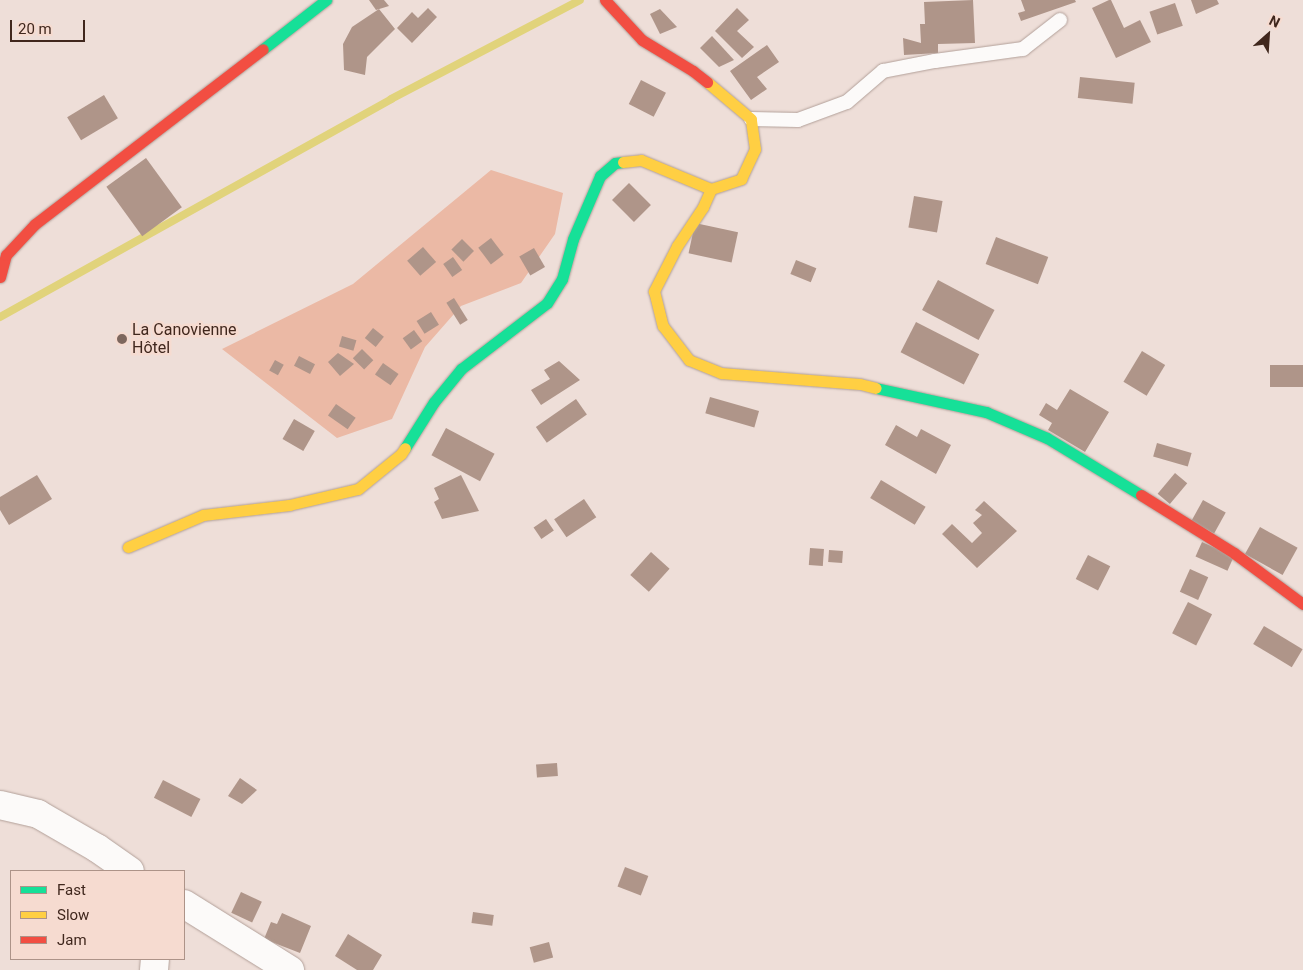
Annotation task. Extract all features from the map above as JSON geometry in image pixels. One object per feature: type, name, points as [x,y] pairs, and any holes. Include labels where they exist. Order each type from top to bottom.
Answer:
[{"type":"street","points":[[0,276],[6,256],[35,224],[326,0]]},
{"type":"street","points":[[128,547],[203,515],[289,505],[358,489],[401,454],[434,402],[461,369],[547,303],[562,279],[573,239],[600,176],[615,163],[641,160],[711,189],[741,179],[755,149],[751,119],[693,71],[642,40],[605,0]]},
{"type":"street","points":[[711,189],[703,207],[677,246],[654,291],[663,326],[689,360],[721,373],[860,384],[986,412],[1046,438],[1131,488],[1234,553],[1303,604]]},
{"type":"street","points":[[0,805],[38,814],[97,848],[129,870]]},
{"type":"street","points":[[185,905],[207,916],[290,970]]},
{"type":"lane","points":[[751,119],[798,120],[847,102],[883,71],[935,61],[1022,49],[1060,20]]},
{"type":"shaded area","points":[[491,170],[563,193],[555,234],[521,283],[461,306],[425,347],[392,419],[337,438],[222,349],[353,284]]},
{"type":"building","points":[[369,0],[384,0],[389,6],[376,10]]},
{"type":"building","points":[[973,0],[975,43],[938,44],[938,53],[904,55],[903,38],[921,43],[920,24],[925,24],[924,2]]},
{"type":"building","points":[[1021,0],[1075,0],[1076,2],[1021,21],[1018,13],[1025,11]]},
{"type":"building","points":[[1111,0],[1124,28],[1140,20],[1151,42],[1116,58],[1092,8]]},
{"type":"building","points":[[1191,0],[1217,0],[1219,4],[1196,14]]},
{"type":"building","points":[[1175,3],[1183,26],[1157,34],[1149,12]]},
{"type":"building","points":[[428,8],[437,17],[412,43],[397,28],[412,12],[418,18]]},
{"type":"building","points":[[737,8],[749,20],[737,31],[754,47],[742,58],[715,31]]},
{"type":"building","points":[[379,9],[395,29],[367,57],[365,75],[344,70],[343,44],[352,27]]},
{"type":"building","points":[[660,9],[677,27],[660,34],[650,14]]},
{"type":"building","points":[[712,36],[734,60],[719,67],[700,48]]},
{"type":"building","points":[[767,45],[779,62],[757,77],[767,89],[751,100],[730,71]]},
{"type":"building","points":[[1080,77],[1135,83],[1133,104],[1078,98]]},
{"type":"building","points":[[641,80],[666,93],[654,117],[629,104]]},
{"type":"building","points":[[104,95],[118,118],[81,140],[67,117]]},
{"type":"building","points":[[146,158],[182,207],[142,236],[106,187]]},
{"type":"building","points":[[629,183],[651,205],[634,222],[612,200]]},
{"type":"building","points":[[914,196],[943,201],[937,233],[908,228]]},
{"type":"building","points":[[695,223],[738,232],[732,262],[689,253]]},
{"type":"building","points":[[996,237],[1048,257],[1038,284],[986,264]]},
{"type":"building","points":[[491,238],[504,255],[491,264],[478,248]]},
{"type":"building","points":[[462,239],[474,251],[463,262],[451,250]]},
{"type":"building","points":[[423,247],[436,262],[420,276],[407,261]]},
{"type":"building","points":[[534,248],[545,267],[530,276],[519,256]]},
{"type":"building","points":[[453,257],[462,270],[452,277],[443,264]]},
{"type":"building","points":[[796,260],[816,268],[811,282],[790,274]]},
{"type":"building","points":[[938,280],[995,310],[979,340],[922,310]]},
{"type":"building","points":[[454,298],[468,320],[460,325],[446,303]]},
{"type":"building","points":[[431,312],[439,325],[425,334],[417,321]]},
{"type":"building","points":[[916,322],[979,354],[964,385],[901,352]]},
{"type":"building","points":[[373,328],[384,337],[376,347],[365,338]]},
{"type":"building","points":[[414,330],[422,341],[411,350],[403,338]]},
{"type":"building","points":[[342,336],[356,340],[353,351],[339,347]]},
{"type":"building","points":[[362,349],[373,360],[364,370],[353,358]]},
{"type":"building","points":[[1142,351],[1165,365],[1147,396],[1123,382]]},
{"type":"building","points":[[338,353],[354,364],[340,376],[328,362]]},
{"type":"building","points":[[299,356],[315,364],[310,374],[294,366]]},
{"type":"building","points":[[275,360],[284,365],[278,375],[269,370]]},
{"type":"building","points":[[559,361],[580,380],[541,405],[531,390],[550,379],[544,370]]},
{"type":"building","points":[[383,363],[399,374],[391,385],[375,374]]},
{"type":"building","points":[[1270,365],[1303,365],[1303,387],[1270,387]]},
{"type":"building","points":[[1070,389],[1109,412],[1085,452],[1048,430],[1052,423],[1039,415],[1046,403],[1057,410]]},
{"type":"building","points":[[710,397],[759,411],[754,427],[705,413]]},
{"type":"building","points":[[576,399],[587,415],[547,443],[536,427]]},
{"type":"building","points":[[336,404],[356,418],[348,429],[328,415]]},
{"type":"building","points":[[294,419],[315,431],[303,451],[282,439]]},
{"type":"building","points":[[896,425],[917,437],[921,429],[951,445],[936,474],[885,445]]},
{"type":"building","points":[[446,428],[495,454],[480,481],[431,455]]},
{"type":"building","points":[[1157,443],[1192,453],[1188,466],[1153,456]]},
{"type":"building","points":[[1175,473],[1187,483],[1170,504],[1158,494]]},
{"type":"building","points":[[37,475],[52,499],[9,525],[0,510],[0,497]]},
{"type":"building","points":[[461,475],[479,511],[442,519],[434,502],[439,499],[434,488]]},
{"type":"building","points":[[881,480],[926,507],[915,525],[870,498]]},
{"type":"building","points":[[584,499],[596,517],[566,537],[554,519]]},
{"type":"building","points":[[1203,500],[1226,513],[1214,534],[1191,521]]},
{"type":"building","points":[[984,501],[1017,531],[977,568],[942,534],[952,524],[972,543],[982,533],[973,523],[982,515],[975,510]]},
{"type":"building","points":[[546,519],[554,531],[541,539],[534,527]]},
{"type":"building","points":[[1260,527],[1298,548],[1283,575],[1245,554]]},
{"type":"building","points":[[1202,542],[1234,556],[1227,571],[1195,557]]},
{"type":"building","points":[[810,548],[824,549],[823,566],[809,565]]},
{"type":"building","points":[[829,550],[843,551],[842,563],[828,562]]},
{"type":"building","points":[[651,552],[670,569],[649,592],[630,575]]},
{"type":"building","points":[[1088,555],[1110,566],[1098,590],[1076,579]]},
{"type":"building","points":[[1190,569],[1208,577],[1198,600],[1180,592]]},
{"type":"building","points":[[1188,602],[1212,614],[1196,645],[1172,633]]},
{"type":"building","points":[[1264,626],[1303,649],[1292,667],[1253,644]]},
{"type":"building","points":[[557,763],[558,776],[537,777],[536,764]]},
{"type":"building","points":[[240,778],[257,790],[242,804],[228,796]]},
{"type":"building","points":[[163,780],[200,799],[191,817],[154,798]]},
{"type":"building","points":[[625,867],[648,876],[641,896],[617,887]]},
{"type":"building","points":[[241,892],[262,902],[252,923],[231,913]]},
{"type":"building","points":[[473,912],[494,915],[492,926],[471,923]]},
{"type":"building","points":[[282,913],[311,926],[300,953],[264,939],[271,922],[277,924]]},
{"type":"building","points":[[348,934],[382,955],[373,970],[357,970],[335,956]]},
{"type":"building","points":[[549,942],[553,957],[534,963],[530,947]]},
{"type":"waterway","points":[[0,317],[391,99],[580,0]]},
{"type":"traffic: fast","points":[[263,49],[326,0]]},
{"type":"traffic: fast","points":[[405,448],[434,402],[461,369],[547,303],[562,279],[573,239],[600,176],[615,163],[623,162]]},
{"type":"traffic: fast","points":[[876,388],[986,412],[1047,438],[1141,495]]},
{"type":"traffic: slow","points":[[623,162],[641,160],[711,189],[741,179],[755,149],[751,119],[707,82]]},
{"type":"traffic: slow","points":[[711,189],[703,207],[677,246],[654,291],[663,326],[689,360],[721,373],[860,384],[876,388]]},
{"type":"traffic: slow","points":[[128,547],[203,515],[289,505],[358,489],[401,454],[405,448]]},
{"type":"traffic: jam","points":[[605,0],[642,40],[693,71],[707,82]]},
{"type":"traffic: jam","points":[[0,277],[6,255],[35,224],[263,49]]},
{"type":"traffic: jam","points":[[1141,495],[1234,553],[1303,604]]},
{"type":"place","name":"La Canovienne Hôtel","points":[[122,339]]}]
